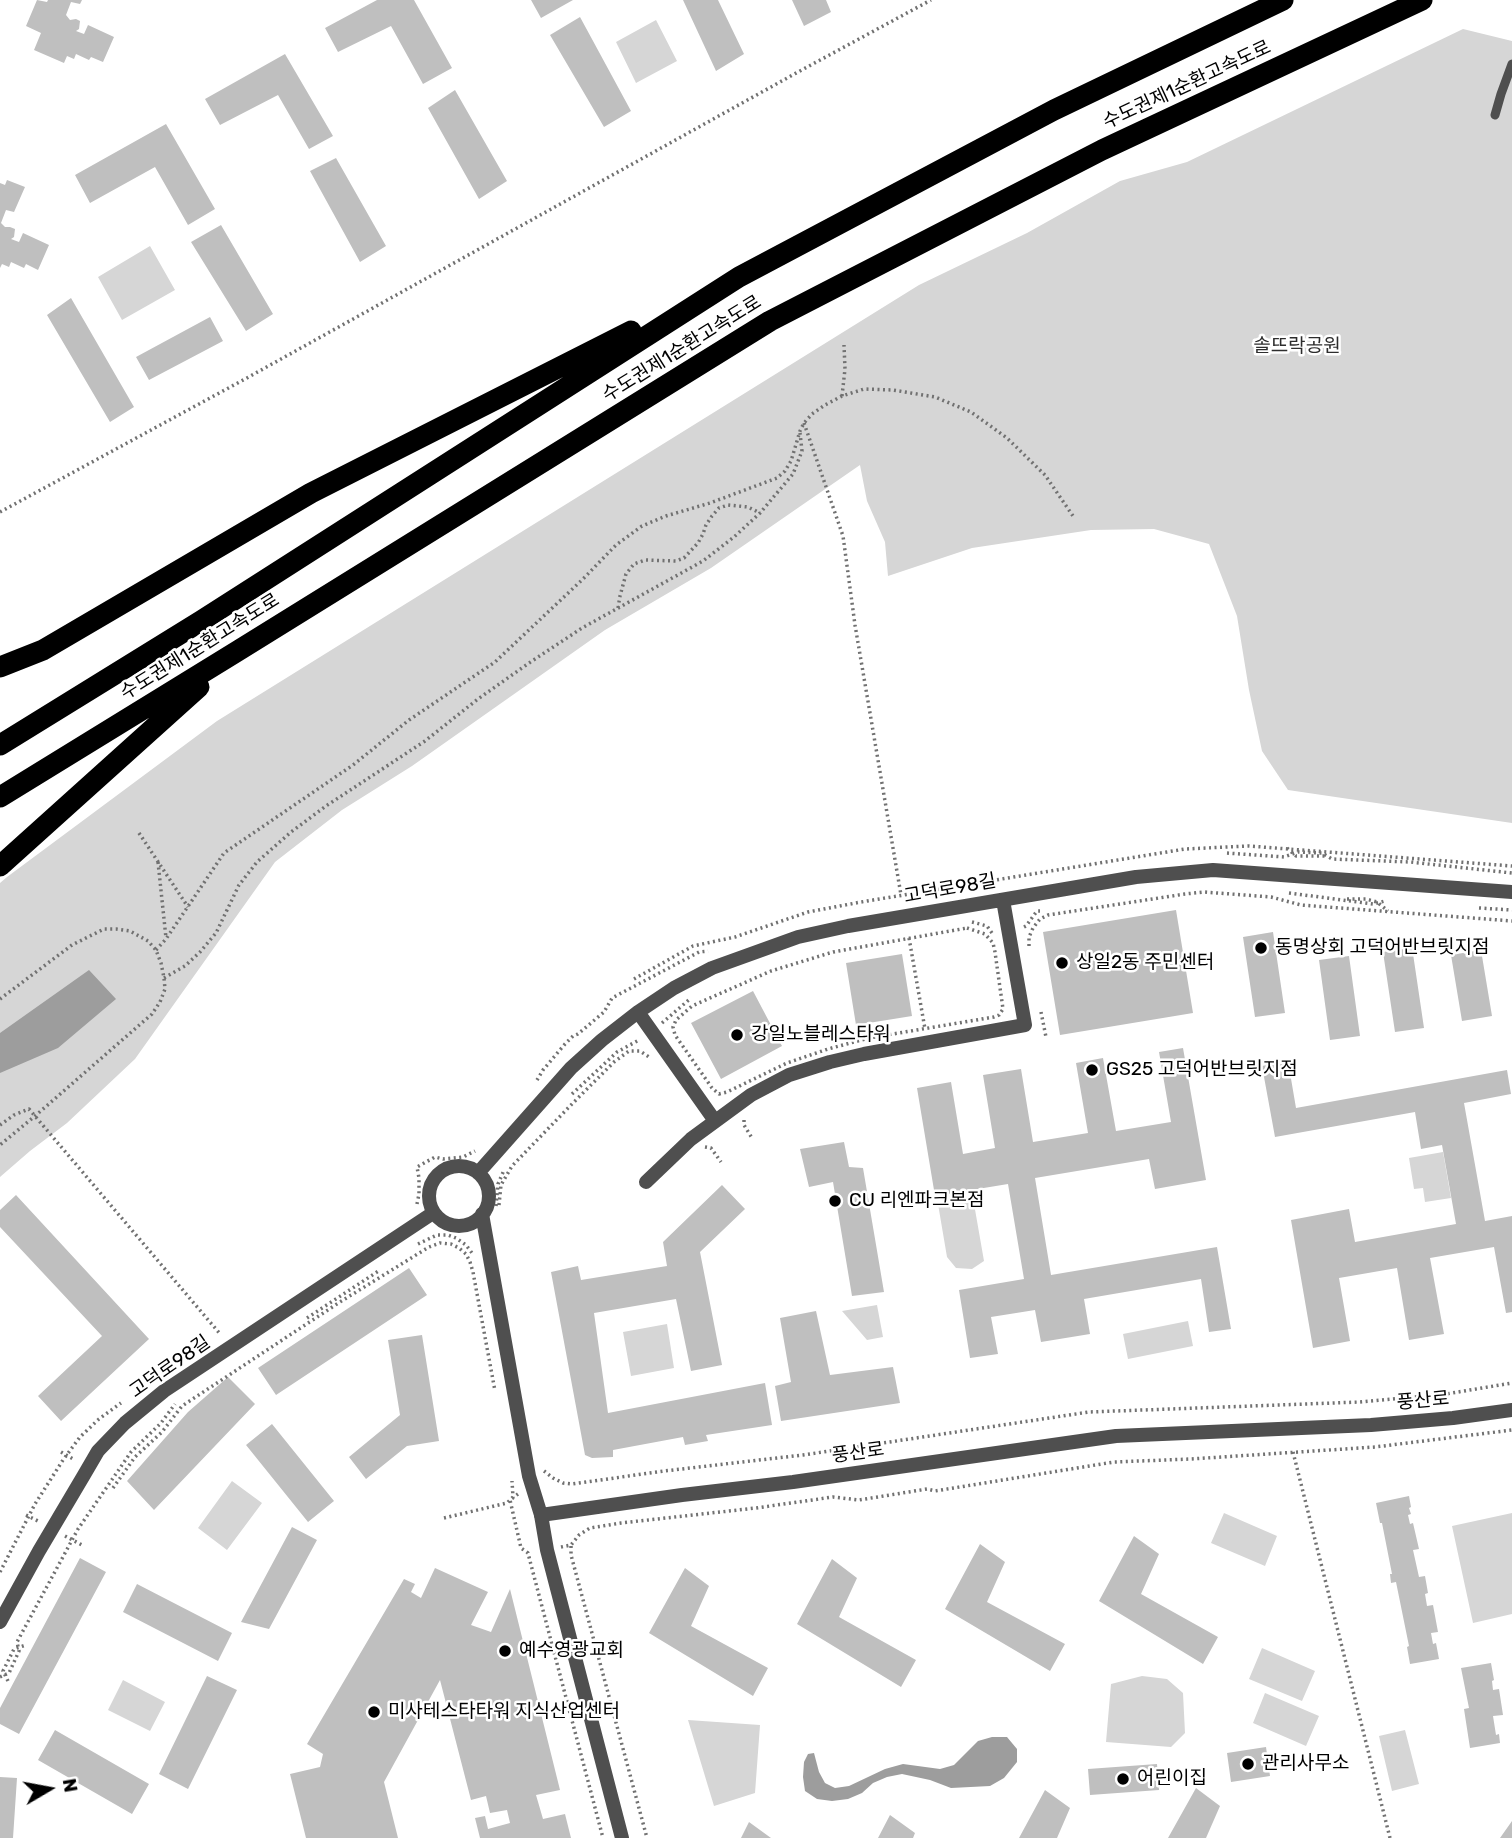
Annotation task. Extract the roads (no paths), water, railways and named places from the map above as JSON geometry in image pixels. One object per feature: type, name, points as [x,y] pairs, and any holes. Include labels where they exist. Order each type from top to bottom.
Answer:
[{"type":"highway","name":"수도권제1순환고속도로","points":[[0,745],[739,277],[1054,110],[1283,0]]},
{"type":"highway","name":"수도권제1순환고속도로","points":[[0,797],[770,321],[1102,150],[1422,0]]},
{"type":"highway","points":[[0,678],[311,493],[739,277]]},
{"type":"highway","points":[[0,667],[43,650]]},
{"type":"highway","points":[[0,866],[236,652]]},
{"type":"street","name":"고덕로98길","points":[[478,1173],[571,1068],[638,1012],[674,988],[712,968],[798,937],[1136,877],[1213,870],[1512,892]]},
{"type":"street","points":[[646,1182],[691,1139],[715,1121],[751,1095],[789,1076],[830,1062],[877,1051],[1025,1025],[1003,900]]},
{"type":"street","points":[[638,1012],[715,1121]]},
{"type":"street","points":[[490,1214],[467,1225],[457,1226],[440,1220],[429,1204],[428,1195],[434,1178],[441,1171],[458,1165],[478,1173],[487,1187],[487,1206],[490,1214],[529,1476],[622,1838]]},
{"type":"street","name":"고덕로98길","points":[[0,1622],[83,1475],[99,1451],[125,1423],[163,1391],[433,1213]]},
{"type":"street","name":"풍산로","points":[[541,1515],[1116,1436],[1371,1425],[1512,1410]]},
{"type":"lane","points":[[1495,114],[1512,64]]},
{"type":"place","name":"동명상회 고덕어반브릿지점","points":[[1261,948]]},
{"type":"place","name":"상일2동 주민센터","points":[[1062,963]]},
{"type":"place","name":"강일노블레스타워","points":[[737,1035]]},
{"type":"place","name":"GS25 고덕어반브릿지점","points":[[1092,1070]]},
{"type":"place","name":"CU 리엔파크본점","points":[[835,1201]]},
{"type":"place","name":"예수영광교회","points":[[505,1651]]},
{"type":"place","name":"미사테스타타워 지식산업센터","points":[[374,1712]]},
{"type":"place","name":"관리사무소","points":[[1248,1764]]},
{"type":"place","name":"어린이집","points":[[1123,1779]]},
{"type":"park label","name":"솔뜨락공원","points":[[1297,347]]}]
